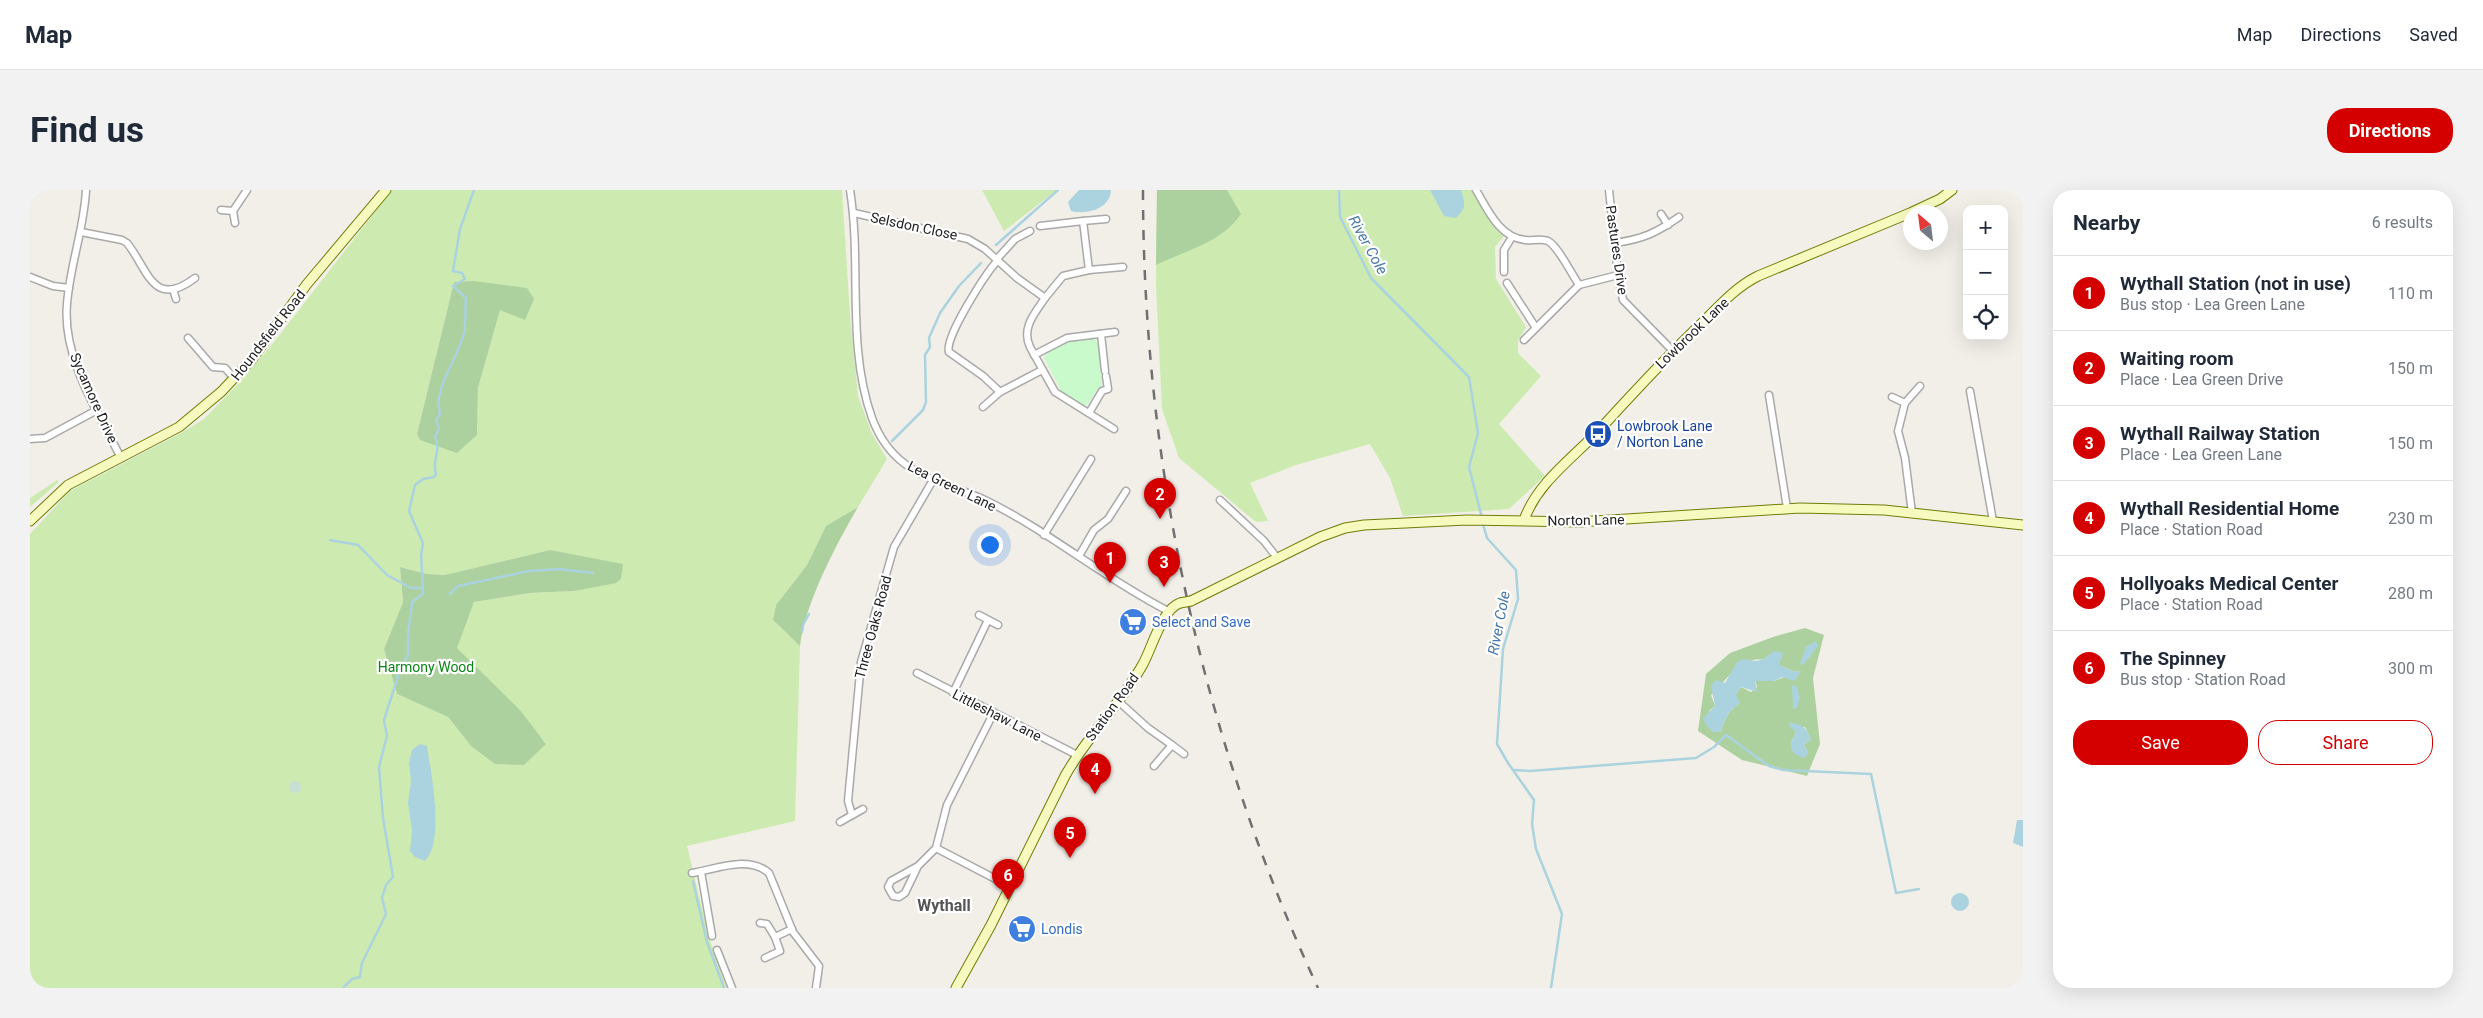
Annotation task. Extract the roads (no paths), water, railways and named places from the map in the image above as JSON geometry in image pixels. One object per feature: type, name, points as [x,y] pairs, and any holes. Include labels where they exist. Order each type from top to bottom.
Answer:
[{"type":"street","name":"Sycamore Drive","points":[[86,190],[82,232],[68,288],[66,306],[72,349],[97,410],[121,458]]},
{"type":"street","points":[[235,223],[233,211],[247,190]]},
{"type":"street","name":"Houndsfield Road","points":[[30,521],[68,485],[179,427],[200,412],[252,359],[307,284],[386,190]]},
{"type":"street","name":"Lea Green Lane","points":[[850,190],[854,213],[856,319],[863,384],[870,410],[881,437],[895,456],[934,480],[987,501],[1168,611]]},
{"type":"street","points":[[1476,190],[1500,229],[1512,237],[1525,240],[1547,240],[1554,246],[1579,285]]},
{"type":"street","name":"Pastures Drive","points":[[1609,190],[1618,275],[1624,300],[1673,351]]},
{"type":"street","name":"Lowbrook Lane","points":[[1928,205],[1952,190]]},
{"type":"street","points":[[221,210],[233,211]]},
{"type":"street","name":"Selsdon Close","points":[[854,213],[968,239],[997,259],[1017,278],[1046,298]]},
{"type":"street","points":[[1661,214],[1668,225]]},
{"type":"street","name":"Lowbrook Lane","points":[[1524,520],[1530,505],[1547,482],[1589,441],[1673,351],[1746,282],[1903,216]]},
{"type":"street","points":[[1615,243],[1638,240],[1658,232],[1680,217]]},
{"type":"street","points":[[1040,226],[1106,219]]},
{"type":"street","points":[[1083,221],[1089,270]]},
{"type":"street","points":[[1000,392],[983,376],[951,355],[947,344],[961,316],[997,259],[1015,238],[1030,231]]},
{"type":"street","points":[[82,232],[122,240],[131,248],[150,281],[160,288],[173,289],[183,287],[195,278]]},
{"type":"street","points":[[1504,272],[1504,250],[1512,237]]},
{"type":"street","points":[[1114,429],[1062,398],[1034,355],[1027,340],[1027,328],[1063,276],[1089,270],[1123,267]]},
{"type":"street","points":[[1524,340],[1579,285],[1618,275]]},
{"type":"street","points":[[30,277],[53,286],[68,288]]},
{"type":"street","points":[[1507,283],[1536,328]]},
{"type":"street","points":[[173,289],[176,299]]},
{"type":"street","points":[[1034,355],[1067,338],[1114,332]]},
{"type":"street","points":[[1089,413],[1102,391],[1108,389],[1100,334]]},
{"type":"street","points":[[188,338],[213,367],[225,368],[234,378]]},
{"type":"street","points":[[983,407],[1000,392],[1042,370]]},
{"type":"street","points":[[1912,513],[1905,458],[1898,431],[1905,402],[1920,386]]},
{"type":"street","points":[[1970,391],[1993,521]]},
{"type":"street","points":[[1769,395],[1787,508]]},
{"type":"street","points":[[1892,397],[1905,402]]},
{"type":"street","points":[[30,439],[45,438],[97,410]]},
{"type":"street","points":[[1044,535],[1091,460]]},
{"type":"street","name":"Three Oaks Road","points":[[852,815],[848,801],[861,662],[894,547],[934,480]]},
{"type":"street","points":[[1079,556],[1094,530],[1108,519],[1126,491]]},
{"type":"street","points":[[1220,500],[1264,541],[1278,559]]},
{"type":"street","name":"Norton Lane","points":[[1168,611],[1320,537],[1355,526],[1474,520],[1579,522],[1787,508],[1838,508],[1912,513],[2023,525]]},
{"type":"street","name":"Station Road","points":[[956,988],[990,928],[1009,886],[1077,755],[1142,666],[1168,611]]},
{"type":"street","points":[[979,615],[998,625]]},
{"type":"street","points":[[953,693],[988,620]]},
{"type":"street","name":"Littleshaw Lane","points":[[917,673],[993,714],[1077,755]]},
{"type":"street","points":[[1117,700],[1148,728],[1184,754]]},
{"type":"street","points":[[918,866],[905,892],[899,897],[893,896],[888,887],[891,881],[918,866],[936,848],[948,805],[993,714]]},
{"type":"street","points":[[1154,766],[1172,745]]},
{"type":"street","points":[[840,822],[863,809]]},
{"type":"street","points":[[936,848],[1009,886]]},
{"type":"street","points":[[692,873],[745,864],[763,868],[769,873],[792,929],[819,966],[816,988]]},
{"type":"street","points":[[701,872],[712,936]]},
{"type":"street","points":[[760,923],[767,924],[775,936],[780,951],[765,958]]},
{"type":"street","points":[[775,936],[792,929]]},
{"type":"street","points":[[717,950],[732,988]]},
{"type":"water","points":[[1079,190],[1111,190],[1107,202],[1097,209],[1084,212],[1071,211],[1068,202]]},
{"type":"water","points":[[1430,190],[1461,190],[1464,202],[1462,211],[1456,218],[1444,216]]},
{"type":"water","points":[[1816,641],[1818,646],[1803,665],[1800,664],[1806,647]]},
{"type":"water","points":[[1774,651],[1783,653],[1779,665],[1795,672],[1801,671],[1795,681],[1782,677],[1774,681],[1755,681],[1757,692],[1741,687],[1736,694],[1740,703],[1729,712],[1720,732],[1713,732],[1706,725],[1703,718],[1715,706],[1711,686],[1716,680],[1725,683],[1737,662],[1743,659],[1757,661],[1764,659]]},
{"type":"water","points":[[1792,685],[1797,687],[1800,698],[1797,708],[1793,709]]},
{"type":"water","points":[[1789,723],[1801,725],[1806,729],[1811,740],[1804,744],[1808,753],[1805,758],[1796,755],[1791,749],[1791,743],[1796,732],[1790,727]]},
{"type":"water","points":[[420,744],[427,746],[435,806],[434,838],[431,851],[425,861],[415,857],[410,851],[412,831],[408,803],[411,781],[409,763],[412,750]]},
{"type":"water","points":[[2017,820],[2023,820],[2023,847],[2013,843]]},
{"type":"water","points":[[1960,893],[1966,896],[1969,902],[1966,908],[1960,911],[1954,908],[1951,902],[1954,896]]},
{"type":"waterway","points":[[423,590],[421,555],[423,543],[409,511],[415,485],[423,479],[434,477],[436,474],[437,442],[435,436],[439,429],[436,420],[440,414],[440,394],[461,342],[465,326],[466,298],[453,286],[465,279],[462,273],[453,271],[460,229],[474,190]]},
{"type":"waterway","points":[[996,245],[1058,190]]},
{"type":"waterway","name":"River Cole","points":[[1339,190],[1340,217],[1371,278],[1469,377],[1478,433],[1469,467],[1482,518]]},
{"type":"waterway","points":[[892,441],[923,410],[926,402],[925,355],[930,347],[929,338],[940,313],[959,286],[981,263]]},
{"type":"waterway","name":"River Cole","points":[[1483,524],[1487,538],[1516,570],[1518,599],[1503,649],[1497,744],[1534,800],[1532,824],[1536,849],[1562,914],[1551,988]]},
{"type":"waterway","points":[[330,540],[358,545],[387,575],[411,588],[422,588]]},
{"type":"waterway","points":[[450,594],[458,586],[529,571],[559,569],[593,573]]},
{"type":"waterway","points":[[343,988],[352,979],[360,977],[362,963],[386,914],[382,898],[386,885],[393,877],[383,818],[379,767],[387,736],[384,720],[400,670],[408,655],[412,602],[423,592]]},
{"type":"waterway","points":[[803,625],[809,614]]},
{"type":"waterway","points":[[802,632],[803,627]]},
{"type":"waterway","points":[[1515,770],[1530,771],[1696,758],[1714,747],[1726,735],[1769,766],[1783,770],[1871,774],[1896,893],[1919,889]]},
{"type":"waterway","points":[[693,881],[707,942],[724,988]]},
{"type":"railway","points":[[1143,190],[1146,293],[1154,395],[1168,497],[1187,598],[1212,698],[1242,797],[1277,893],[1318,988]]},
{"type":"place","name":"Lowbrook Lane / Norton Lane","points":[[1598,434]]},
{"type":"place","name":"Waiting room","points":[[1160,519]]},
{"type":"place","name":"Wythall Station (not in use)","points":[[1110,583]]},
{"type":"place","name":"Wythall Railway Station","points":[[1164,587]]},
{"type":"place","name":"Select and Save","points":[[1133,622]]},
{"type":"place","name":"Wythall Residential Home","points":[[1095,794]]},
{"type":"place","name":"Hollyoaks Medical Center","points":[[1070,858]]},
{"type":"place","name":"The Spinney","points":[[1008,900]]},
{"type":"place","name":"Londis","points":[[1022,929]]},
{"type":"district","name":"Wythall","points":[[944,905]]},
{"type":"park label","name":"Harmony Wood","points":[[426,667]]}]
